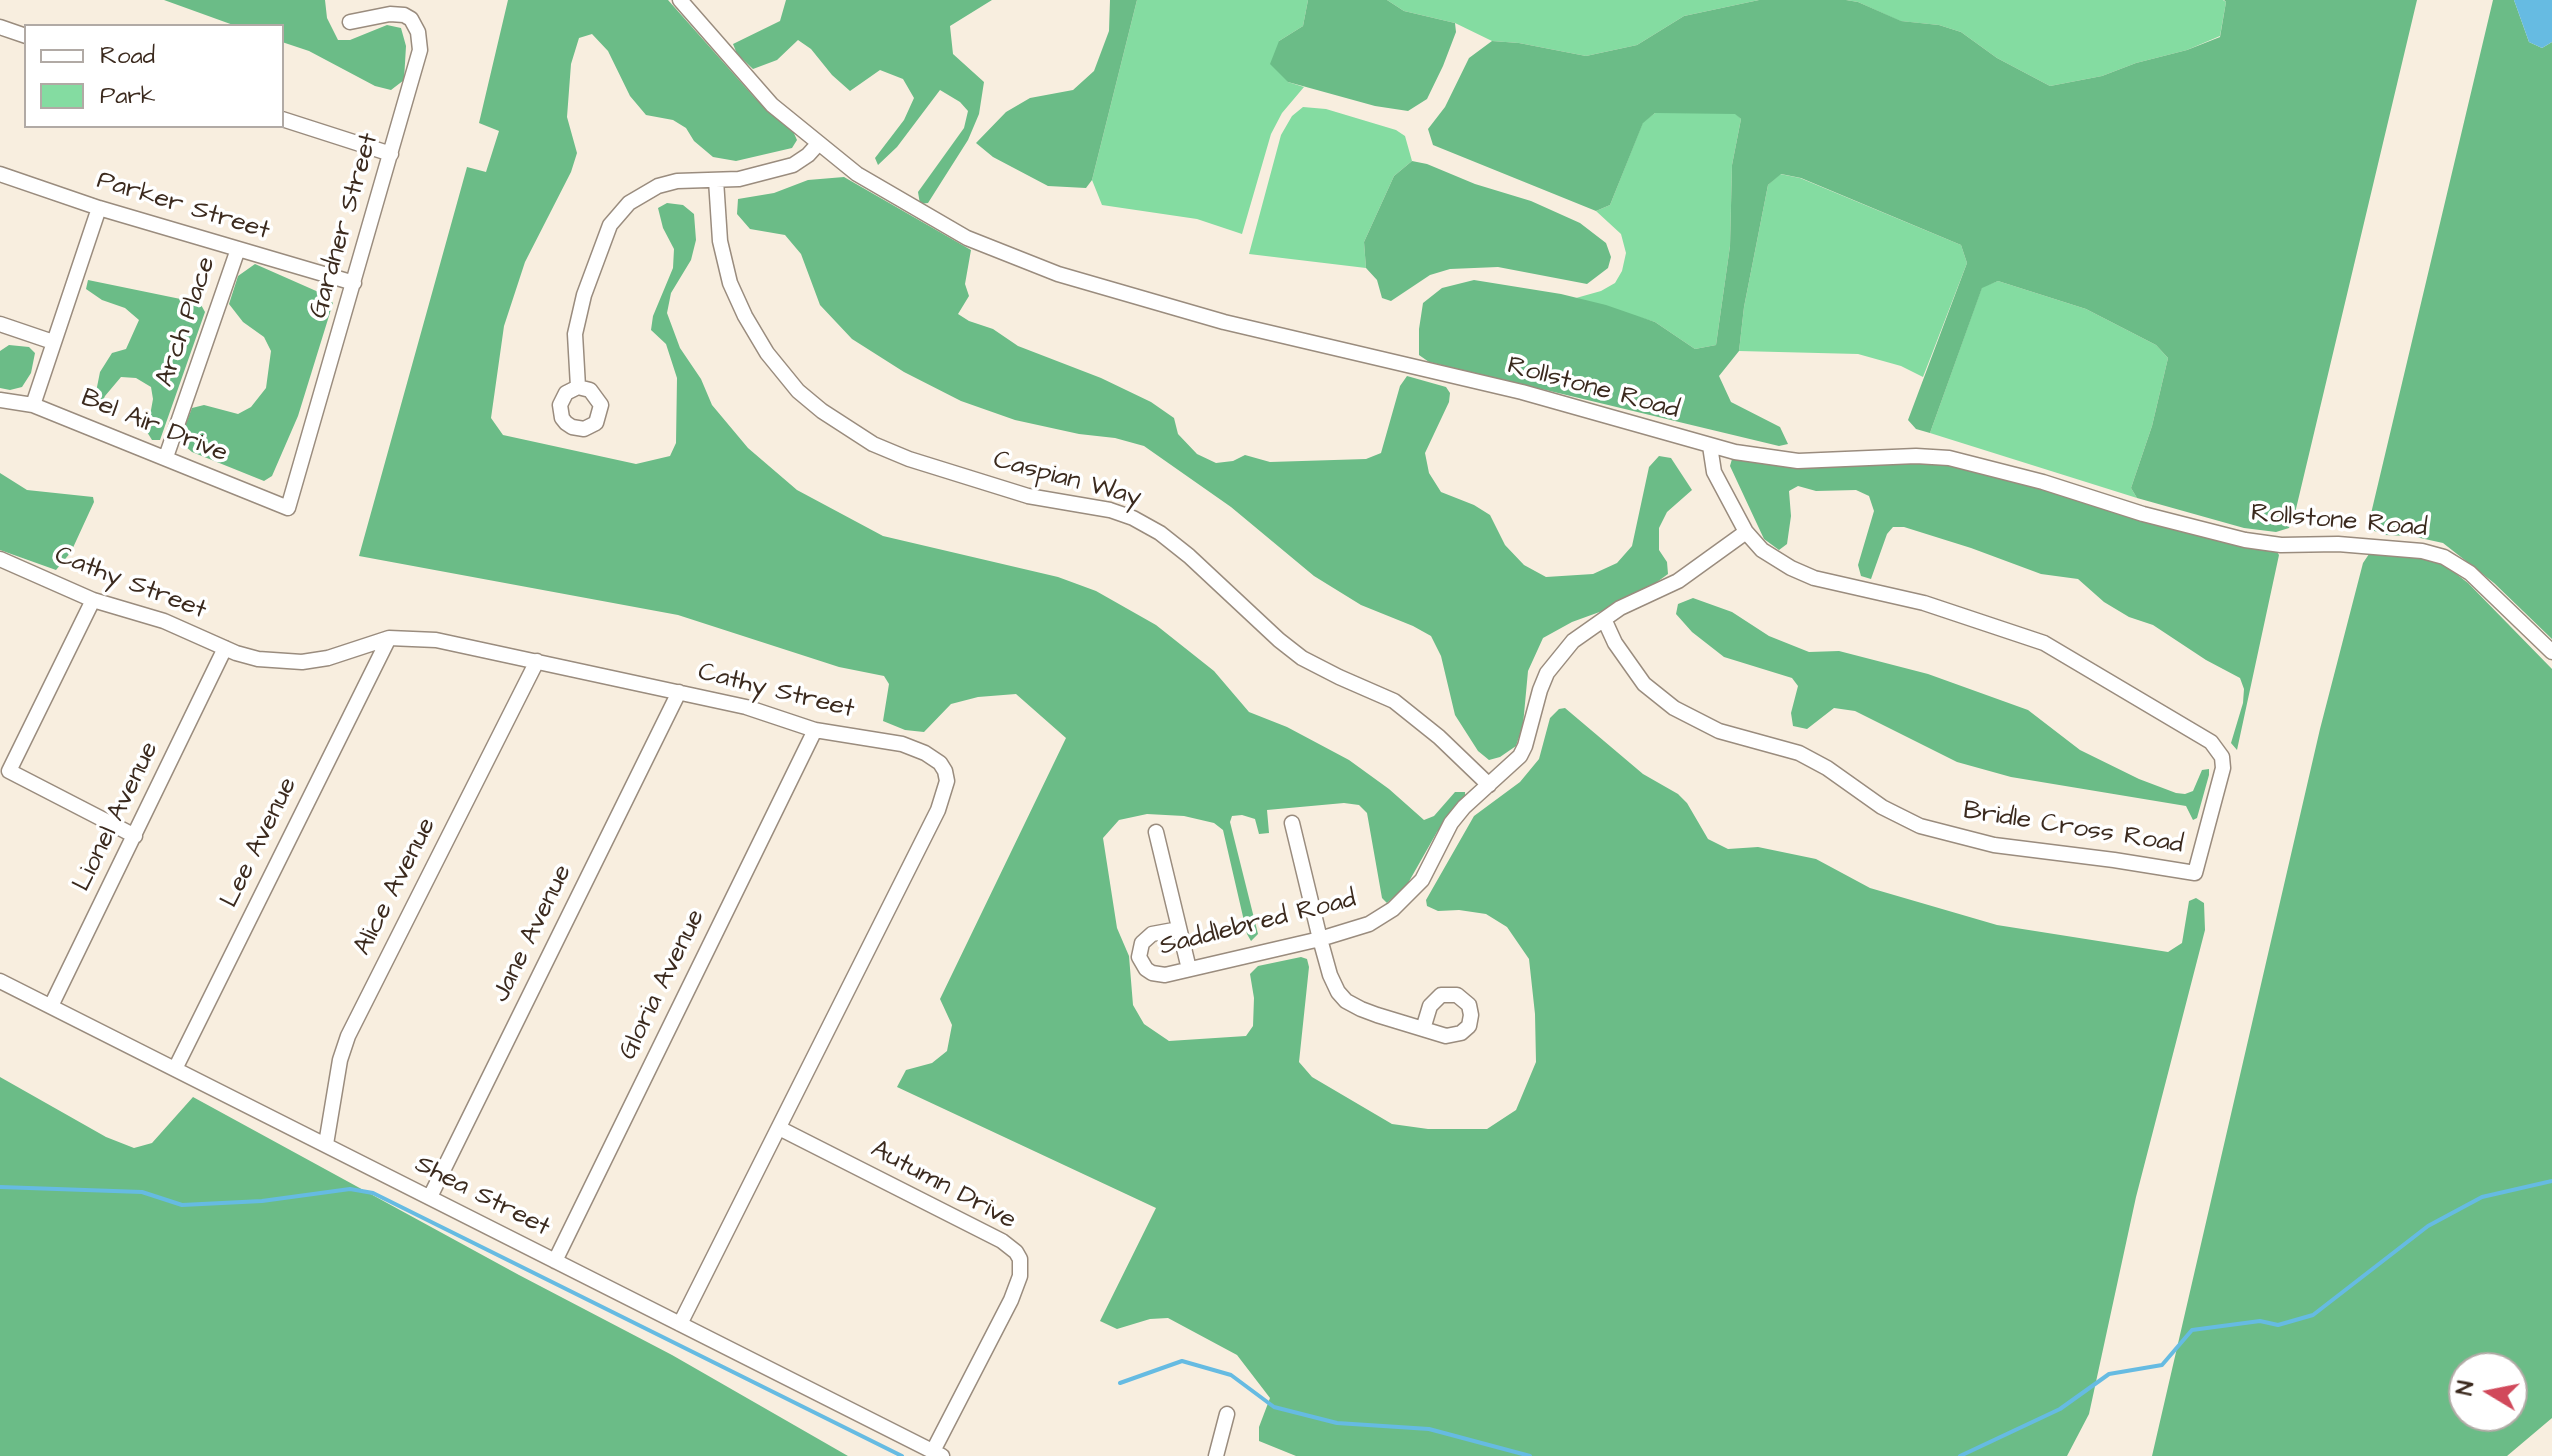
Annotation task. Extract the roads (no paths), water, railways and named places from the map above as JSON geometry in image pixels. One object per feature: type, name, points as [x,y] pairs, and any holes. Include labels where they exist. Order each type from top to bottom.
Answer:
[{"type":"street","name":"Rollstone Road","points":[[680,0],[772,105],[857,174],[942,225],[1058,274],[1238,326],[1522,392],[1751,455],[1798,461],[1916,456],[1949,458],[2245,540],[2281,545],[2373,546],[2422,551],[2444,557],[2470,573],[2552,652]]},
{"type":"street","name":"Gardner Street","points":[[288,508],[419,57],[418,32],[411,19],[398,14],[350,22]]},
{"type":"street","points":[[0,27],[24,35]]},
{"type":"street","points":[[284,120],[391,154]]},
{"type":"street","points":[[578,387],[575,334],[578,317],[610,225],[629,203],[658,186],[677,181],[739,179],[793,165],[818,144]]},
{"type":"street","name":"Parker Street","points":[[0,174],[99,208],[354,283]]},
{"type":"street","name":"Caspian Way","points":[[716,180],[716,212],[722,252],[730,283],[745,316],[767,353],[798,391],[822,411],[873,444],[909,459],[1028,496],[1110,510],[1160,533],[1302,658],[1394,701],[1439,737],[1489,785]]},
{"type":"street","points":[[33,405],[99,208]]},
{"type":"street","name":"Arch Place","points":[[166,457],[238,249]]},
{"type":"street","points":[[0,324],[53,342]]},
{"type":"street","name":"Bel Air Drive","points":[[0,400],[33,405],[288,508]]},
{"type":"street","name":"Bridle Cross Road","points":[[1604,619],[1615,643],[1644,684],[1674,708],[1719,731],[1799,753],[1827,768],[1882,807],[1920,826],[1994,845],[2195,873],[2223,768],[2222,757],[2211,742],[2044,643],[1924,603],[1814,578],[1791,568],[1762,550],[1746,532],[1714,472],[1710,446]]},
{"type":"street","name":"Saddlebred Road","points":[[1179,929],[1146,938],[1139,957],[1146,969],[1158,975],[1320,939],[1369,924],[1393,909],[1422,880],[1451,823],[1464,807],[1506,770],[1525,746],[1540,690],[1557,658],[1573,641],[1604,619],[1678,581],[1746,532]]},
{"type":"street","name":"Cathy Street","points":[[0,559],[93,600],[164,621],[225,648],[269,661],[302,662],[328,658],[389,638],[436,640],[679,692],[763,712],[815,730],[890,742],[914,748],[940,763],[947,781],[938,810],[680,1324]]},
{"type":"street","points":[[93,600],[9,771],[135,836]]},
{"type":"street","name":"Lee Avenue","points":[[175,1069],[389,638]]},
{"type":"street","name":"Lionel Avenue","points":[[51,1006],[225,648]]},
{"type":"street","name":"Alice Avenue","points":[[326,1144],[340,1060],[348,1036],[537,661]]},
{"type":"street","name":"Jane Avenue","points":[[430,1197],[679,692]]},
{"type":"street","name":"Gloria Avenue","points":[[555,1261],[815,730]]},
{"type":"street","points":[[1292,823],[1320,939],[1338,992],[1346,1001],[1369,1012],[1423,1029]]},
{"type":"street","points":[[1156,832],[1189,969]]},
{"type":"street","name":"Shea Street","points":[[0,981],[938,1454]]},
{"type":"street","name":"Autumn Drive","points":[[779,1128],[1002,1241],[1020,1259],[1020,1276],[1011,1300],[938,1454]]},
{"type":"street","points":[[1216,1456],[1227,1414]]},
{"type":"water","points":[[2514,0],[2552,0],[2552,42],[2542,48],[2529,42]]},
{"type":"waterway","points":[[1960,1456],[2060,1409],[2109,1374],[2162,1365],[2192,1330],[2260,1321],[2278,1325],[2313,1315],[2428,1226],[2482,1197],[2552,1181]]},
{"type":"waterway","points":[[0,1187],[142,1192],[182,1205],[262,1201],[350,1189],[373,1193],[902,1456]]},
{"type":"waterway","points":[[1120,1383],[1182,1361],[1231,1375],[1274,1407],[1337,1423],[1429,1429],[1530,1456]]}]
